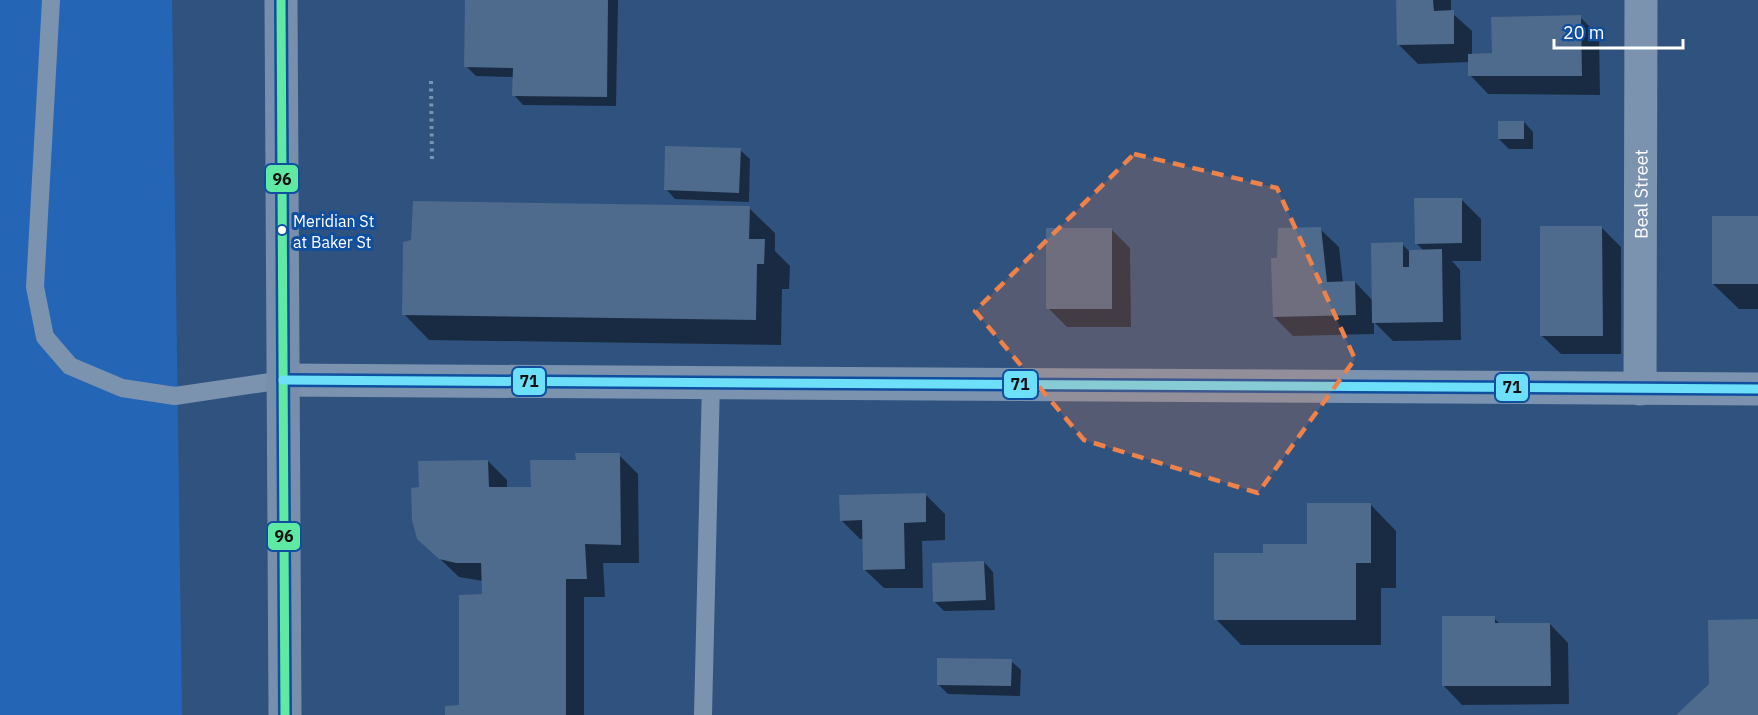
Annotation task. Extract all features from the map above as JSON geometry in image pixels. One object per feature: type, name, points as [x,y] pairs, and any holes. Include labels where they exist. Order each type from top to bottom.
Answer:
[{"type":"main road","points":[[281,0],[285,715]]},
{"type":"street","name":"Beal Street","points":[[1640,388],[1641,0]]},
{"type":"street","points":[[283,380],[1758,389]]},
{"type":"lane","points":[[51,0],[35,287],[45,337],[70,366],[122,388],[175,396],[283,380]]},
{"type":"lane","points":[[703,715],[711,382]]},
{"type":"path","points":[[431,81],[432,163]]},
{"type":"highlighted area","points":[[1134,154],[1277,188],[1355,359],[1258,493],[1084,440],[975,311]]},
{"type":"shaded area","points":[[0,0],[172,0],[182,715],[0,715]]},
{"type":"building","points":[[465,0],[608,0],[607,97],[512,96],[513,68],[464,67]]},
{"type":"building","points":[[1396,0],[1433,0],[1434,11],[1454,10],[1454,44],[1397,45]]},
{"type":"building","points":[[1581,15],[1582,76],[1468,76],[1468,54],[1492,53],[1491,17]]},
{"type":"building","points":[[1498,121],[1524,121],[1524,139],[1498,139]]},
{"type":"building","points":[[665,146],[741,148],[739,193],[664,190]]},
{"type":"building","points":[[1414,198],[1462,198],[1462,243],[1415,244]]},
{"type":"building","points":[[413,201],[750,206],[749,239],[765,239],[764,264],[757,264],[756,320],[402,315],[403,242],[411,240]]},
{"type":"building","points":[[1712,216],[1758,216],[1758,284],[1712,284]]},
{"type":"building","points":[[1540,226],[1602,226],[1603,336],[1540,336]]},
{"type":"building","points":[[1321,227],[1327,282],[1355,281],[1356,315],[1273,317],[1271,258],[1277,258],[1278,228]]},
{"type":"building","points":[[1046,228],[1112,228],[1112,309],[1046,309]]},
{"type":"building","points":[[1403,242],[1403,267],[1409,267],[1409,250],[1442,249],[1443,322],[1372,323],[1371,243]]},
{"type":"building","points":[[575,453],[620,453],[621,545],[585,544],[587,579],[566,579],[566,715],[445,715],[445,706],[459,705],[459,595],[482,594],[481,563],[456,563],[439,559],[417,539],[412,520],[411,488],[419,487],[418,461],[488,460],[489,487],[531,487],[530,460],[576,460]]},
{"type":"building","points":[[926,493],[926,522],[904,523],[905,569],[863,570],[862,520],[840,521],[839,495]]},
{"type":"building","points":[[1307,503],[1371,503],[1371,563],[1356,563],[1356,620],[1214,620],[1214,553],[1263,553],[1263,544],[1307,544]]},
{"type":"building","points":[[984,561],[986,600],[933,602],[932,563]]},
{"type":"building","points":[[1442,616],[1495,616],[1495,623],[1550,623],[1551,686],[1442,686]]},
{"type":"building","points":[[1758,619],[1758,715],[1676,715],[1709,684],[1708,620]]},
{"type":"building","points":[[937,658],[1012,659],[1011,686],[937,685]]},
{"type":"transit line","name":"96","points":[[281,0],[285,715]]},
{"type":"transit line","name":"71","points":[[283,380],[1758,389]]},
{"type":"place","name":"Meridian St at Baker St","points":[[282,230]]}]
